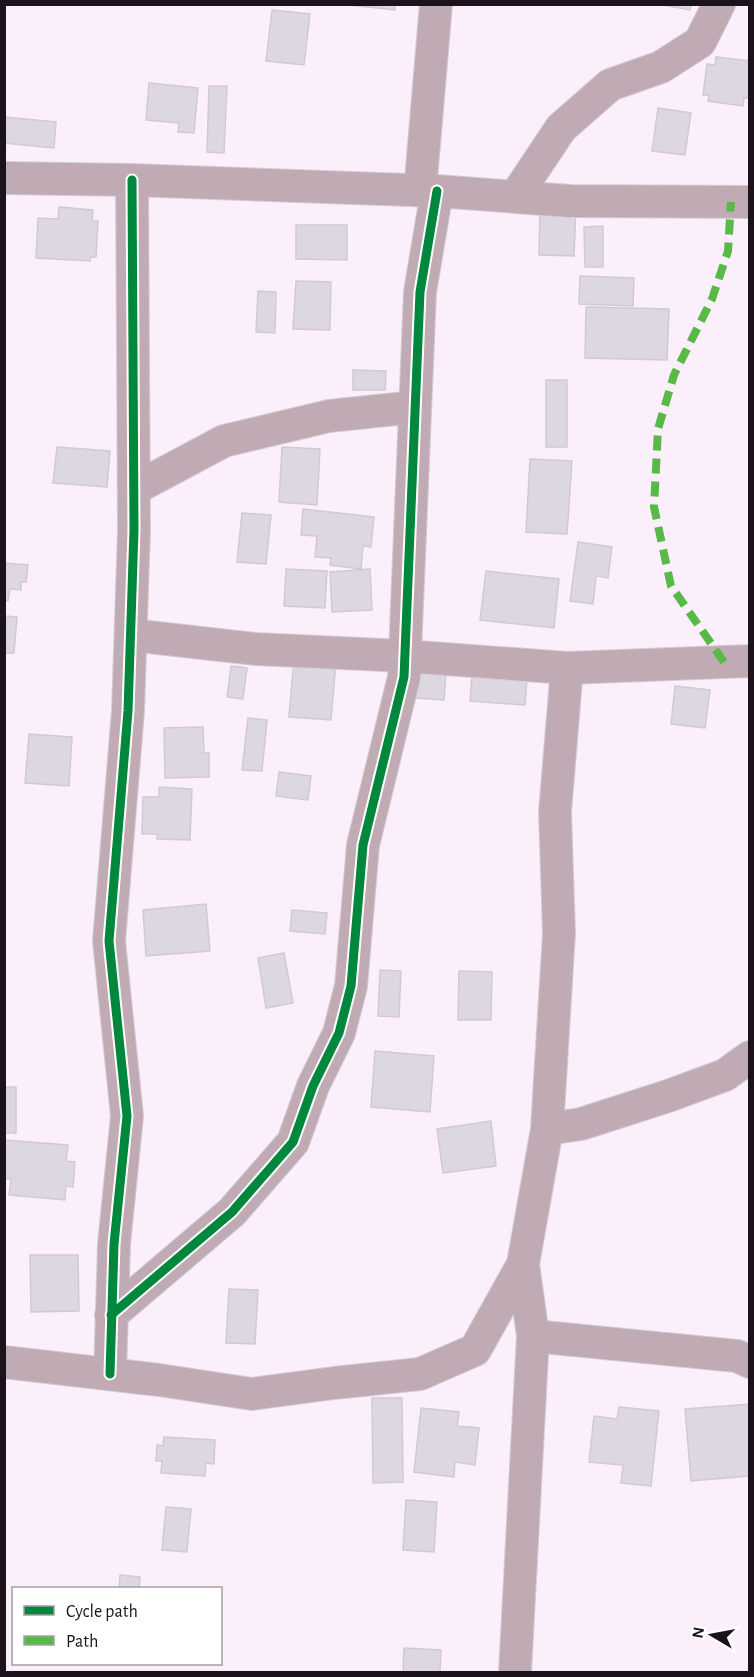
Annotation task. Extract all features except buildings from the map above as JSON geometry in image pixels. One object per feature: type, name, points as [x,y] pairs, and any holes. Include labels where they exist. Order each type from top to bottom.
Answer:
[{"type":"street","points":[[111,1315],[232,1212],[293,1142],[313,1086],[339,1034],[351,986],[363,846],[404,677],[420,292],[428,191],[436,4]]},
{"type":"street","points":[[515,197],[561,128],[610,85],[661,67],[700,42],[719,4]]},
{"type":"street","points":[[4,178],[132,180],[428,191],[570,201],[750,202]]},
{"type":"street","points":[[110,1374],[114,1244],[127,1116],[109,941],[128,711],[131,635],[134,530],[132,180]]},
{"type":"street","points":[[134,489],[224,441],[329,416],[415,407]]},
{"type":"street","points":[[131,635],[256,649],[404,656],[567,668],[750,661]]},
{"type":"street","points":[[515,1672],[533,1336],[523,1264],[547,1129],[559,933],[555,812],[567,668]]},
{"type":"street","points":[[547,1129],[581,1124],[668,1096],[725,1075],[750,1057]]},
{"type":"street","points":[[4,1362],[159,1380],[252,1394],[420,1374],[475,1350],[523,1264]]},
{"type":"street","points":[[533,1336],[737,1356],[750,1362]]},
{"type":"marked path","points":[[724,662],[671,586],[654,507],[658,429],[674,375],[712,299],[728,251],[731,202]]},
{"type":"cycle path","points":[[110,1374],[114,1244],[127,1116],[109,941],[128,711],[134,530],[132,180]]},
{"type":"cycle path","points":[[111,1315],[232,1212],[293,1142],[313,1086],[339,1033],[351,986],[363,845],[404,677],[420,292],[437,191]]}]
